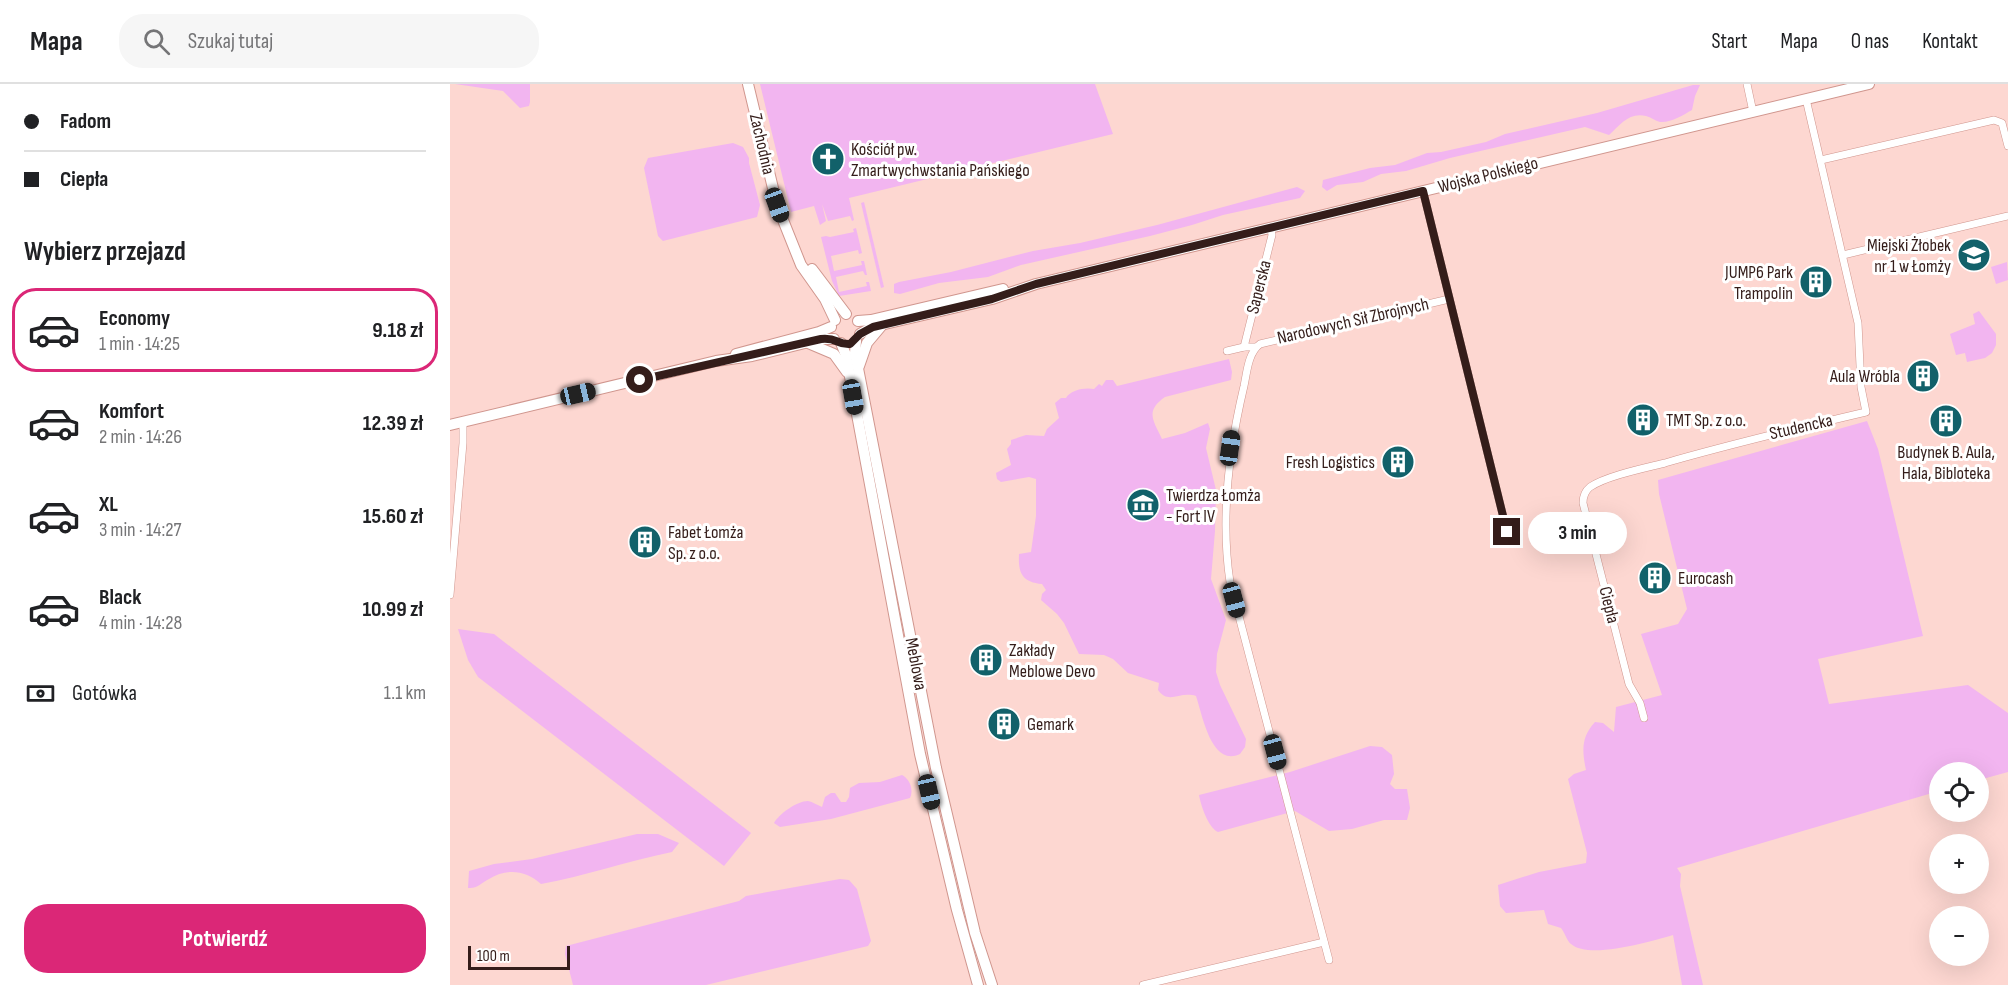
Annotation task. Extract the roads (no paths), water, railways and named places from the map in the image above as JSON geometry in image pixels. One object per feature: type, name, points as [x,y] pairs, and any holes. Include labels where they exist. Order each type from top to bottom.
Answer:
[{"type":"main road","name":"Zachodnia","points":[[748,84],[771,184],[789,237],[801,265],[825,299],[833,323]]},
{"type":"main road","name":"Wojska Polskiego","points":[[858,321],[1036,284],[1869,84]]},
{"type":"main road","name":"Zachodnia","points":[[789,237],[846,314]]},
{"type":"main road","name":"Wojska Polskiego","points":[[858,338],[869,328],[992,299],[1036,284]]},
{"type":"main road","points":[[450,425],[716,361],[752,356],[808,343],[838,341],[850,344],[858,338],[861,328],[853,316],[846,314],[819,332],[747,350],[716,361]]},
{"type":"main road","points":[[833,323],[838,341]]},
{"type":"main road","points":[[859,366],[867,343],[883,324]]},
{"type":"main road","name":"Meblowa","points":[[858,338],[855,354],[936,768],[975,933],[992,985]]},
{"type":"main road","name":"Meblowa","points":[[838,341],[846,355],[920,754],[959,920],[978,985]]},
{"type":"main road","points":[[808,343],[834,354],[849,374]]},
{"type":"street","points":[[1747,84],[1753,112]]},
{"type":"street","name":"Studencka","points":[[1586,491],[1596,484],[1633,471],[1745,440],[1866,412],[1861,387],[1858,323],[1806,99]]},
{"type":"street","points":[[1821,160],[1994,120],[2002,123],[2008,146]]},
{"type":"street","points":[[1423,191],[1507,532]]},
{"type":"street","points":[[1843,255],[2008,216]]},
{"type":"street","name":"Saperska","points":[[1244,347],[1272,235],[1271,228]]},
{"type":"street","name":"Narodowych Sił Zbrojnych","points":[[1329,960],[1234,600],[1228,567],[1230,448],[1251,355],[1256,347],[1266,342],[1449,299]]},
{"type":"street","points":[[1227,351],[1256,347]]},
{"type":"street","points":[[450,595],[463,422]]},
{"type":"street","name":"Ciepła","points":[[1586,491],[1583,503],[1629,684],[1640,703],[1644,718]]},
{"type":"street","points":[[1143,985],[1324,942]]},
{"type":"place","name":"Kościół pw. Zmartwychwstania Pańskiego","points":[[828,159]]},
{"type":"place","name":"Miejski Żłobek nr 1 w Łomży","points":[[1974,255]]},
{"type":"place","name":"JUMP6 Park Trampolin","points":[[1816,282]]},
{"type":"place","name":"Aula Wróbla","points":[[1923,376]]},
{"type":"place","name":"TMT Sp. z o.o.","points":[[1643,420]]},
{"type":"place","name":"Budynek B. Aula, Hala, Bibloteka","points":[[1946,421]]},
{"type":"place","name":"Fresh Logistics","points":[[1398,462]]},
{"type":"place","name":"Twierdza Łomża - Fort IV","points":[[1143,505]]},
{"type":"place","name":"Fabet Łomża Sp. z o.o.","points":[[645,542]]},
{"type":"place","name":"Eurocash","points":[[1655,578]]},
{"type":"place","name":"Zakłady Meblowe Devo","points":[[986,660]]},
{"type":"place","name":"Gemark","points":[[1004,724]]}]
